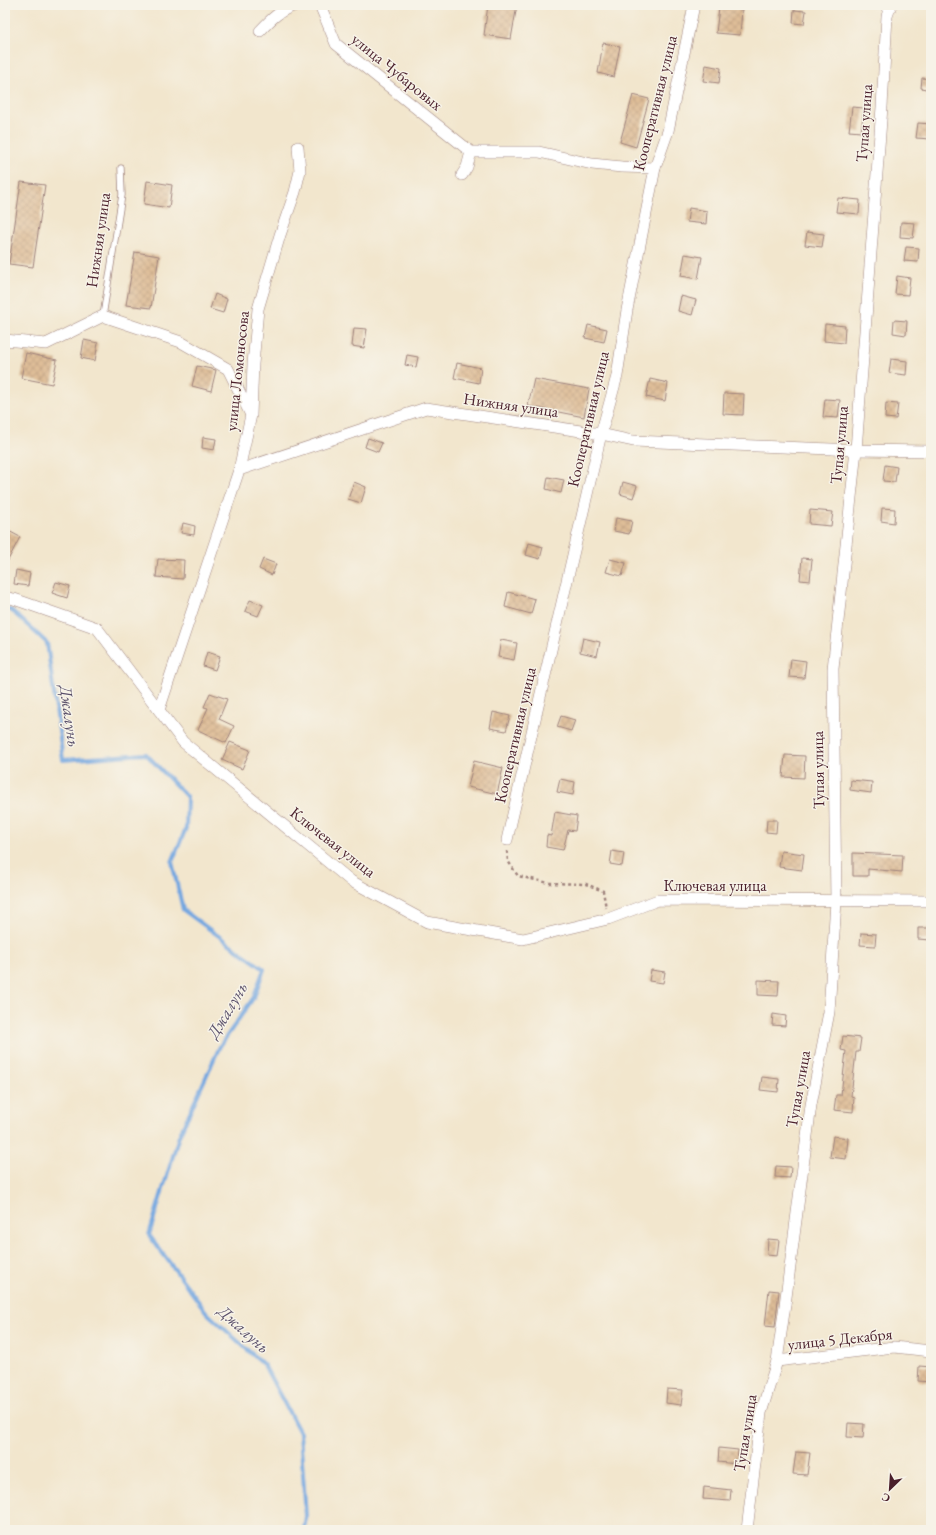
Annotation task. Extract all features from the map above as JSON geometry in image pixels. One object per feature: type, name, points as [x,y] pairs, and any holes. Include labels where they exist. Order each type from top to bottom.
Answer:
[{"type":"street","points":[[260,31],[273,16],[288,7],[298,5]]},
{"type":"street","name":"улица Чубаровых","points":[[320,5],[336,44],[471,152]]},
{"type":"street","name":"Кооперативная улица","points":[[507,840],[601,434],[617,376],[627,310],[654,168],[668,131],[694,5]]},
{"type":"street","name":"Тупая улица","points":[[747,1530],[761,1413],[777,1361],[811,1105],[829,1012],[836,901],[833,669],[856,450],[882,107],[887,16],[891,5]]},
{"type":"street","name":"улица Ломоносова","points":[[159,710],[240,470],[251,415],[253,364],[258,309],[280,235],[295,192],[300,171],[298,147]]},
{"type":"street","points":[[462,175],[467,167],[471,152],[539,152],[592,164],[622,168],[654,168]]},
{"type":"street","points":[[5,340],[46,344],[103,316],[181,342],[228,369],[251,415]]},
{"type":"street","name":"Нижняя улица","points":[[240,470],[426,408],[633,440],[856,450],[931,451]]},
{"type":"street","name":"Ключевая улица","points":[[5,597],[97,628],[182,742],[351,881],[427,922],[523,939],[608,919],[658,900],[931,901]]},
{"type":"street","name":"улица 5 Декабря","points":[[777,1361],[894,1347],[931,1351]]},
{"type":"lane","name":"Нижняя улица","points":[[103,316],[122,195],[121,168]]},
{"type":"path","points":[[507,840],[508,861],[518,876],[549,883],[586,884],[603,891],[608,919]]},
{"type":"building","points":[[488,5],[517,5],[511,39],[484,35]]},
{"type":"building","points":[[719,7],[742,10],[740,35],[716,33]]},
{"type":"building","points":[[794,10],[806,11],[804,24],[793,23]]},
{"type":"building","points":[[603,43],[620,46],[614,77],[598,73]]},
{"type":"building","points":[[706,65],[721,68],[719,83],[703,81]]},
{"type":"building","points":[[922,78],[931,79],[931,90],[921,88]]},
{"type":"building","points":[[633,95],[649,99],[636,147],[620,142]]},
{"type":"building","points":[[852,107],[864,108],[861,132],[849,131]]},
{"type":"building","points":[[918,123],[931,124],[931,139],[916,138]]},
{"type":"building","points":[[147,181],[172,185],[169,208],[144,204]]},
{"type":"building","points":[[21,182],[45,185],[33,267],[9,264]]},
{"type":"building","points":[[838,198],[860,200],[859,214],[836,212]]},
{"type":"building","points":[[689,208],[707,211],[706,224],[687,222]]},
{"type":"building","points":[[901,222],[915,223],[913,238],[900,237]]},
{"type":"building","points":[[807,232],[824,234],[822,247],[805,245]]},
{"type":"building","points":[[906,247],[919,248],[918,262],[904,261]]},
{"type":"building","points":[[135,252],[159,256],[151,308],[126,305]]},
{"type":"building","points":[[685,254],[702,257],[698,279],[681,276]]},
{"type":"building","points":[[897,276],[910,278],[908,295],[895,294]]},
{"type":"building","points":[[215,294],[227,299],[223,313],[210,309]]},
{"type":"building","points":[[681,296],[696,300],[692,315],[678,311]]},
{"type":"building","points":[[894,320],[907,321],[906,335],[893,333]]},
{"type":"building","points":[[825,324],[845,326],[844,343],[824,341]]},
{"type":"building","points":[[588,325],[607,329],[604,342],[585,338]]},
{"type":"building","points":[[354,328],[367,329],[364,348],[352,346]]},
{"type":"building","points":[[84,340],[98,343],[95,361],[81,358]]},
{"type":"building","points":[[26,353],[57,360],[52,384],[21,378]]},
{"type":"building","points":[[407,355],[418,357],[416,367],[405,365]]},
{"type":"building","points":[[891,359],[907,361],[906,375],[889,373]]},
{"type":"building","points":[[457,363],[481,368],[479,383],[454,378]]},
{"type":"building","points":[[197,366],[216,370],[211,391],[192,386]]},
{"type":"building","points":[[534,379],[589,389],[584,417],[528,406]]},
{"type":"building","points":[[650,379],[668,383],[665,401],[646,397]]},
{"type":"building","points":[[724,393],[744,394],[743,415],[723,414]]},
{"type":"building","points":[[825,399],[840,400],[838,418],[823,417]]},
{"type":"building","points":[[886,403],[898,404],[896,419],[885,418]]},
{"type":"building","points":[[203,437],[216,439],[214,450],[202,448]]},
{"type":"building","points":[[368,438],[382,443],[378,452],[365,447]]},
{"type":"building","points":[[885,465],[897,467],[895,482],[883,481]]},
{"type":"building","points":[[548,477],[564,480],[561,493],[546,489]]},
{"type":"building","points":[[354,482],[366,487],[361,503],[348,499]]},
{"type":"building","points":[[623,482],[637,486],[633,498],[620,494]]},
{"type":"building","points":[[882,508],[895,509],[894,523],[881,521]]},
{"type":"building","points":[[810,510],[833,512],[831,526],[809,524]]},
{"type":"building","points":[[616,518],[632,521],[629,534],[614,531]]},
{"type":"building","points":[[183,523],[195,526],[194,535],[181,533]]},
{"type":"building","points":[[5,529],[20,537],[5,566]]},
{"type":"building","points":[[529,543],[543,547],[540,559],[526,555]]},
{"type":"building","points":[[802,558],[812,559],[810,581],[800,580]]},
{"type":"building","points":[[158,559],[184,560],[183,579],[156,577]]},
{"type":"building","points":[[263,559],[276,564],[272,575],[259,569]]},
{"type":"building","points":[[610,559],[626,563],[622,576],[606,572]]},
{"type":"building","points":[[16,570],[30,573],[28,586],[14,584]]},
{"type":"building","points":[[56,582],[70,586],[67,598],[52,593]]},
{"type":"building","points":[[508,592],[535,599],[531,614],[505,607]]},
{"type":"building","points":[[250,600],[263,605],[258,616],[245,611]]},
{"type":"building","points":[[583,638],[600,642],[597,656],[580,652]]},
{"type":"building","points":[[501,640],[517,643],[514,660],[498,657]]},
{"type":"building","points":[[207,652],[220,656],[215,670],[203,666]]},
{"type":"building","points":[[791,659],[806,661],[804,678],[789,677]]},
{"type":"building","points":[[210,693],[227,699],[219,719],[234,726],[226,743],[198,730],[208,708],[204,707]]},
{"type":"building","points":[[493,712],[510,716],[506,731],[490,728]]},
{"type":"building","points":[[561,716],[575,720],[571,731],[557,727]]},
{"type":"building","points":[[230,742],[250,750],[242,769],[222,760]]},
{"type":"building","points":[[785,755],[805,756],[804,778],[783,777]]},
{"type":"building","points":[[474,761],[503,768],[497,794],[468,787]]},
{"type":"building","points":[[560,779],[575,782],[573,795],[557,792]]},
{"type":"building","points":[[851,780],[872,782],[871,793],[850,790]]},
{"type":"building","points":[[555,812],[577,816],[575,831],[568,830],[563,850],[546,847],[547,835],[551,836]]},
{"type":"building","points":[[767,820],[777,820],[776,833],[766,832]]},
{"type":"building","points":[[612,851],[624,853],[622,866],[610,864]]},
{"type":"building","points":[[781,851],[804,854],[802,870],[779,867]]},
{"type":"building","points":[[853,853],[903,855],[902,872],[868,869],[868,876],[853,876]]},
{"type":"building","points":[[918,928],[931,928],[931,940],[918,939]]},
{"type":"building","points":[[861,933],[876,934],[875,946],[860,945]]},
{"type":"building","points":[[651,970],[665,972],[663,983],[649,981]]},
{"type":"building","points":[[758,980],[779,981],[778,996],[758,995]]},
{"type":"building","points":[[773,1014],[786,1016],[785,1026],[772,1025]]},
{"type":"building","points":[[843,1036],[861,1038],[859,1052],[856,1052],[851,1096],[854,1097],[853,1112],[834,1110],[836,1095],[841,1095],[846,1051],[841,1050]]},
{"type":"building","points":[[762,1077],[779,1079],[778,1092],[760,1090]]},
{"type":"building","points":[[833,1136],[848,1138],[846,1159],[830,1157]]},
{"type":"building","points":[[776,1166],[791,1167],[790,1178],[775,1177]]},
{"type":"building","points":[[768,1239],[779,1240],[777,1256],[767,1255]]},
{"type":"building","points":[[769,1290],[779,1291],[775,1327],[765,1326]]},
{"type":"building","points":[[919,1366],[931,1367],[931,1382],[918,1381]]},
{"type":"building","points":[[667,1389],[683,1390],[681,1405],[666,1403]]},
{"type":"building","points":[[848,1423],[864,1424],[863,1438],[847,1437]]},
{"type":"building","points":[[719,1448],[738,1450],[737,1464],[718,1462]]},
{"type":"building","points":[[796,1452],[810,1453],[807,1475],[793,1474]]},
{"type":"building","points":[[704,1487],[731,1490],[730,1501],[703,1499]]},
{"type":"waterway","name":"Джалунь","points":[[5,610],[11,610],[47,643],[63,760],[146,754],[187,797],[186,828],[172,862],[183,910],[264,969],[254,997],[220,1046],[179,1136],[149,1235],[207,1313],[264,1365],[300,1433],[306,1516],[304,1530]]}]
